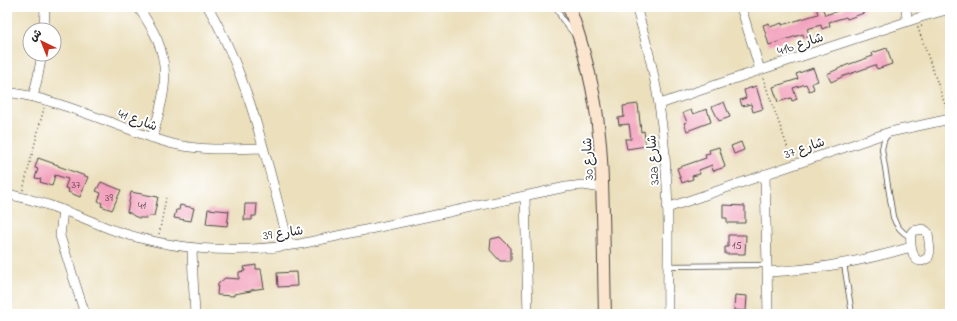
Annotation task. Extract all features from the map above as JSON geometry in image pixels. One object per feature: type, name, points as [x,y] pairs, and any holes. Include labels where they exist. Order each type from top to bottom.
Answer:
[{"type":"street","points":[[44,22],[45,7]]},
{"type":"street","points":[[138,7],[156,38],[164,63],[165,89],[152,138]]},
{"type":"street","points":[[208,7],[225,39],[250,100],[289,245]]},
{"type":"street","name":"شارع 30","points":[[569,7],[581,41],[592,87],[599,133],[602,183],[605,314]]},
{"type":"street","name":"32a شارع","points":[[636,7],[655,78],[664,138],[668,208],[668,314]]},
{"type":"street","points":[[741,7],[760,70]]},
{"type":"street","points":[[906,7],[907,21]]},
{"type":"street","name":"41b شارع","points":[[660,104],[907,21],[950,9]]},
{"type":"street","points":[[33,97],[41,62]]},
{"type":"street","name":"شارع 41","points":[[7,92],[46,100],[75,109],[152,138],[173,144],[218,150],[264,148]]},
{"type":"street","name":"شارع 37","points":[[668,208],[890,132],[950,119]]},
{"type":"street","points":[[765,174],[768,314]]},
{"type":"street","name":"شارع 39","points":[[7,194],[63,210],[116,231],[141,238],[192,248],[231,250],[289,245],[566,187],[602,183]]},
{"type":"street","points":[[525,196],[528,314]]},
{"type":"street","points":[[63,210],[60,236],[85,314]]},
{"type":"street","points":[[923,229],[926,231],[930,251],[928,258],[922,261],[916,259],[912,247],[910,234],[913,231],[923,229]]},
{"type":"street","points":[[767,268],[806,270],[844,264],[912,247]]},
{"type":"street","points":[[192,248],[195,314]]},
{"type":"lane","points":[[556,7],[562,19],[581,41]]},
{"type":"lane","points":[[890,132],[884,140],[882,149],[893,217],[897,227],[910,237]]},
{"type":"lane","points":[[844,264],[852,314]]},
{"type":"lane","points":[[667,266],[767,268]]},
{"type":"path","points":[[920,17],[922,26],[918,28],[947,110],[950,110]]},
{"type":"path","points":[[760,70],[794,165]]},
{"type":"path","points":[[21,197],[46,100]]},
{"type":"path","points":[[158,242],[166,198]]},
{"type":"building","points":[[816,7],[822,7],[825,15],[844,9],[843,7],[862,7],[864,13],[847,19],[846,17],[829,22],[830,26],[822,29],[821,25],[807,29],[810,36],[804,38],[803,34],[769,45],[763,25],[769,23],[770,27],[782,23],[782,25],[818,14]]},
{"type":"building","points":[[887,48],[892,64],[877,69],[875,65],[831,82],[827,74],[873,56],[872,53]]},
{"type":"building","points":[[813,68],[818,81],[812,83],[814,89],[809,91],[806,84],[793,88],[797,99],[792,101],[791,98],[778,102],[773,87],[798,79],[796,74]]},
{"type":"building","points":[[756,86],[763,109],[753,112],[751,104],[742,106],[740,100],[746,98],[744,90]]},
{"type":"building","points":[[724,102],[730,117],[719,121],[712,107]]},
{"type":"building","points":[[638,104],[641,132],[644,131],[646,146],[627,149],[625,139],[631,139],[629,124],[619,125],[618,118],[624,117],[623,106]]},
{"type":"building","points":[[707,109],[711,122],[687,131],[684,123],[687,122],[683,113],[691,110],[693,114]]},
{"type":"building","points":[[741,142],[744,150],[734,154],[731,146]]},
{"type":"building","points":[[719,147],[725,167],[713,171],[712,165],[699,170],[700,174],[692,176],[693,179],[682,183],[677,168],[706,158],[705,154],[710,153],[709,150]]},
{"type":"building","points":[[38,158],[88,177],[80,197],[68,192],[69,189],[65,188],[68,179],[55,175],[52,186],[40,182],[41,179],[35,178],[38,169],[35,168]]},
{"type":"building","points":[[101,182],[121,190],[112,210],[101,206],[102,203],[98,201],[101,193],[96,191]]},
{"type":"building","points":[[131,192],[158,197],[154,216],[139,218],[127,212]]},
{"type":"building","points":[[245,204],[257,204],[256,216],[252,216],[252,220],[244,220]]},
{"type":"building","points":[[180,205],[194,208],[191,221],[174,218],[176,210],[179,210]]},
{"type":"building","points":[[723,205],[745,206],[745,223],[727,223],[727,218],[723,218]]},
{"type":"building","points":[[208,209],[229,211],[227,226],[206,224]]},
{"type":"building","points":[[728,235],[746,235],[745,254],[725,254],[725,247],[728,247]]},
{"type":"building","points":[[500,237],[511,248],[511,261],[500,261],[490,250],[491,239]]},
{"type":"building","points":[[256,265],[256,269],[261,269],[264,288],[234,294],[234,296],[217,295],[218,284],[225,278],[239,279],[239,272],[245,271],[244,267]]},
{"type":"building","points":[[296,272],[297,286],[278,287],[277,273]]},
{"type":"building","points":[[735,295],[747,296],[746,311],[734,310]]}]
